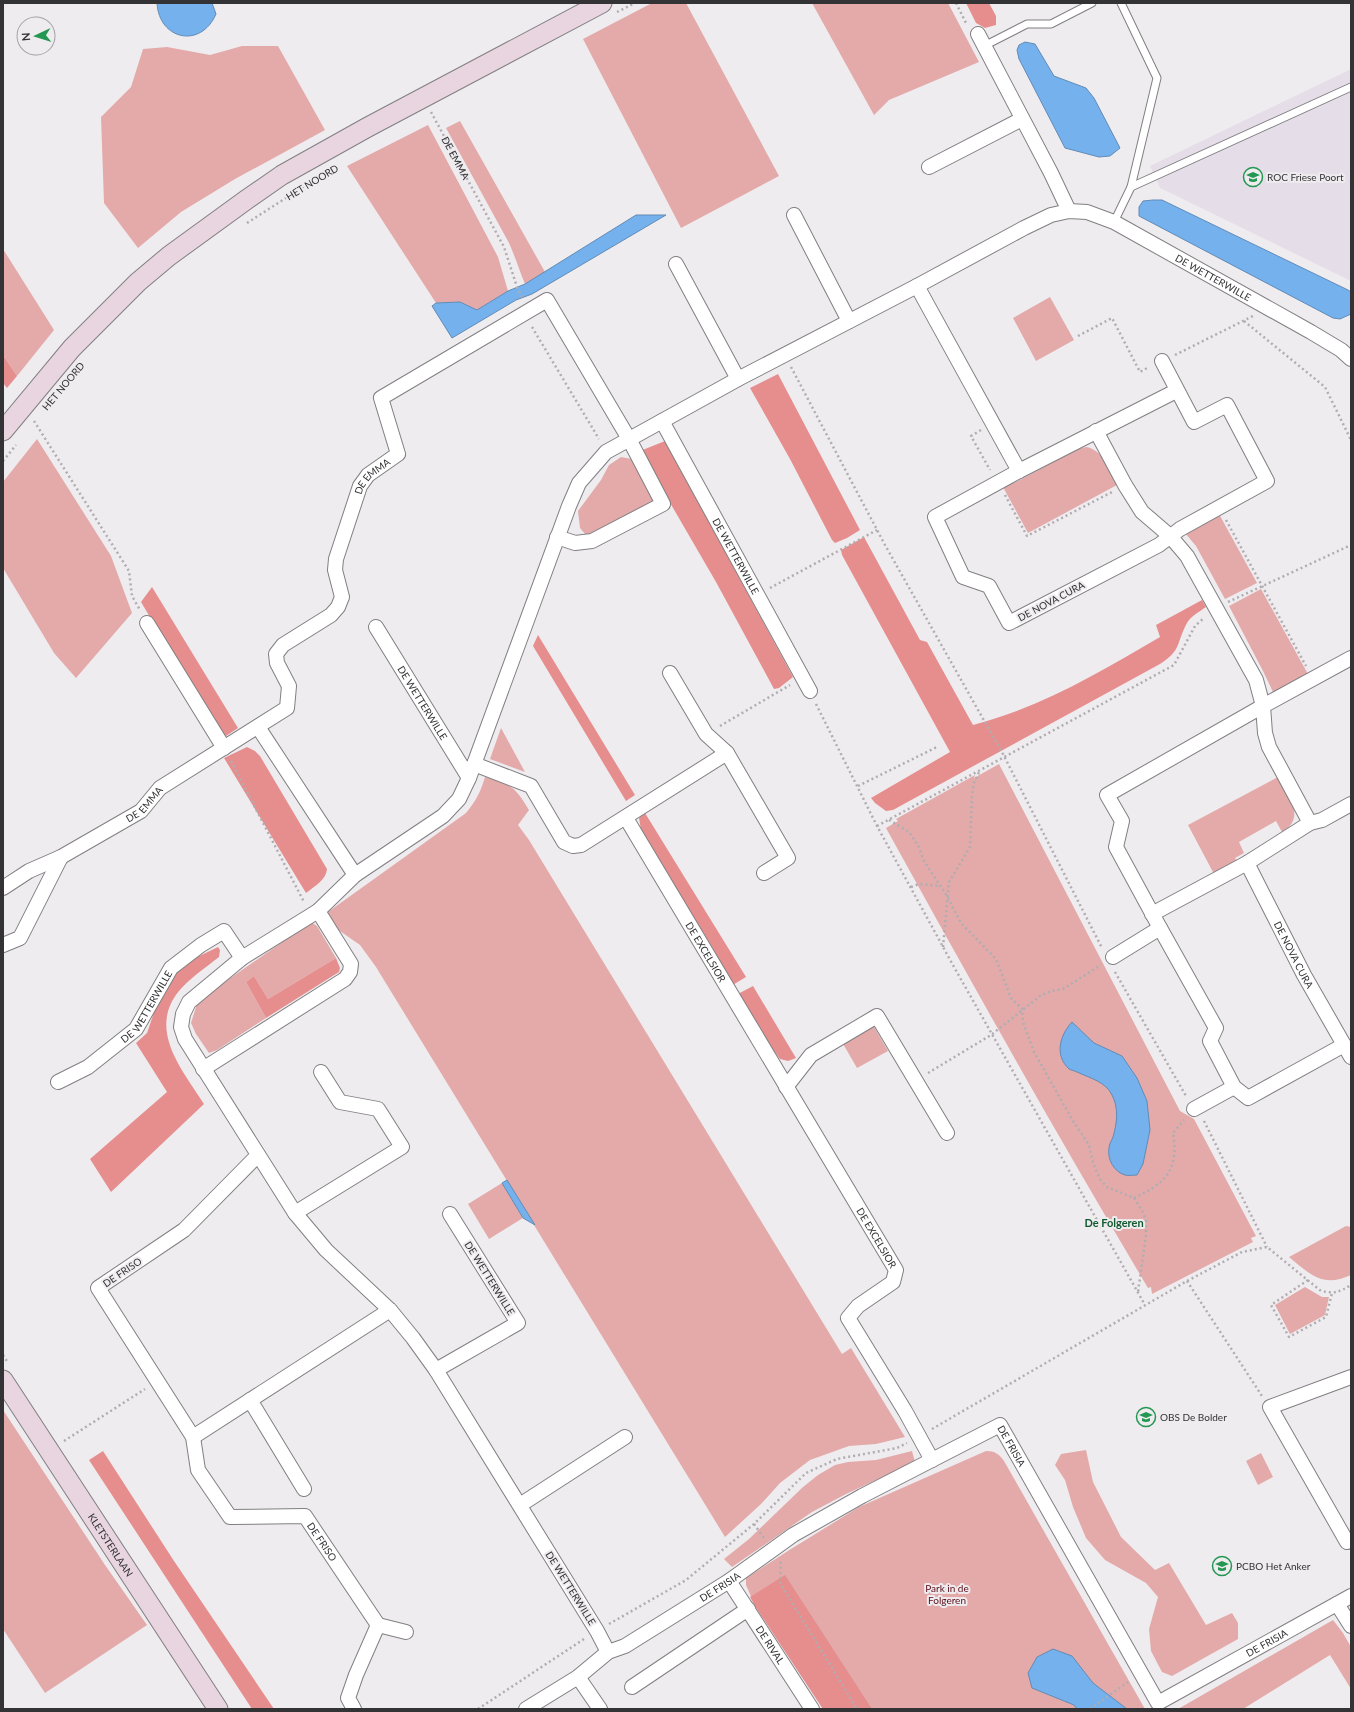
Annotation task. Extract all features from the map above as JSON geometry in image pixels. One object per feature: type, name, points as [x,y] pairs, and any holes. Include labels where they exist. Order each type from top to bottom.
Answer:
[{"type":"main road","name":"HET NOORD","points":[[31,410],[72,348],[138,282],[169,256],[282,175],[428,105],[607,9]]},
{"type":"main road","points":[[3,431],[31,410]]},
{"type":"main road","name":"KLETSTERLAAN","points":[[3,1380],[218,1709]]},
{"type":"street","points":[[981,40],[1051,173],[1069,211]]},
{"type":"street","points":[[929,167],[1022,119]]},
{"type":"street","name":"DE WETTERWILLE","points":[[608,1652],[597,1631],[436,1370],[413,1338],[390,1310],[326,1250],[295,1213],[185,1039],[181,1027],[183,1014],[189,1002],[242,958],[314,913],[355,875],[444,816],[459,799],[469,778],[557,537],[579,482],[606,452],[629,439],[738,379],[917,286],[1024,228],[1051,215],[1069,211],[1087,212],[1114,222],[1269,308],[1341,350],[1350,358]]},
{"type":"street","points":[[794,215],[849,321]]},
{"type":"street","points":[[676,264],[738,379]]},
{"type":"street","points":[[917,286],[1019,471]]},
{"type":"street","name":"DE EMMA","points":[[3,888],[29,871],[61,857],[141,811],[160,788],[287,708],[289,686],[277,663],[276,654],[283,645],[330,615],[338,607],[342,597],[335,570],[336,559],[360,486],[368,475],[398,454],[381,398],[547,300],[629,439]]},
{"type":"street","name":"DE NOVA CURA","points":[[1162,361],[1176,391],[1194,422],[1227,406],[1267,481],[1170,536],[1159,545],[1009,623],[989,586],[963,577],[935,518],[1019,471],[1176,391]]},
{"type":"street","name":"DE WETTERWILLE","points":[[662,421],[810,691]]},
{"type":"street","points":[[1096,431],[1125,485],[1142,512],[1170,536],[1187,556],[1256,680],[1263,706],[1265,733],[1269,747],[1310,823]]},
{"type":"street","points":[[557,537],[575,543],[592,541],[663,504],[629,439]]},
{"type":"street","points":[[147,623],[224,748]]},
{"type":"street","name":"DE WETTERWILLE","points":[[376,627],[469,778]]},
{"type":"street","points":[[1194,1109],[1234,1087],[1210,1041],[1216,1028],[1116,847],[1122,821],[1108,795],[1263,706],[1351,658]]},
{"type":"street","points":[[670,673],[706,734],[727,753],[788,858],[764,873]]},
{"type":"street","points":[[258,727],[355,875]]},
{"type":"street","points":[[474,764],[531,786],[564,842],[573,846],[581,845],[626,818],[727,753]]},
{"type":"street","points":[[1152,914],[1247,863],[1310,823],[1322,820],[1351,804]]},
{"type":"street","name":"DE EXCELSIOR","points":[[626,818],[896,1270],[893,1282],[858,1306],[848,1318],[910,1419],[932,1460]]},
{"type":"street","points":[[3,945],[20,938],[61,857]]},
{"type":"street","name":"DE NOVA CURA","points":[[1234,1087],[1248,1098],[1348,1051],[1304,975],[1247,863]]},
{"type":"street","points":[[203,1069],[345,979],[350,972],[351,964],[314,913]]},
{"type":"street","points":[[1111,958],[1160,928]]},
{"type":"street","name":"DE WETTERWILLE","points":[[58,1082],[88,1067],[136,1029],[171,968],[201,945],[224,931],[242,958]]},
{"type":"street","points":[[786,1087],[811,1055],[877,1016],[947,1133]]},
{"type":"street","points":[[295,1213],[402,1147],[378,1109],[340,1102],[321,1072]]},
{"type":"street","name":"DE FRISO","points":[[258,1155],[184,1230],[98,1288],[193,1437],[198,1470],[230,1517],[305,1516],[378,1625]]},
{"type":"street","name":"DE WETTERWILLE","points":[[436,1370],[518,1323],[450,1214]]},
{"type":"street","points":[[193,1437],[390,1310]]},
{"type":"street","points":[[1351,1377],[1270,1407],[1347,1542],[1351,1540]]},
{"type":"street","points":[[250,1400],[304,1489]]},
{"type":"street","name":"DE FRISIA","points":[[526,1709],[578,1677],[608,1652],[625,1646],[729,1581],[793,1535],[862,1496],[1000,1425],[1158,1703],[1351,1596]]},
{"type":"street","points":[[520,1505],[625,1437]]},
{"type":"street","name":"DE RIVAL","points":[[729,1581],[812,1709]]},
{"type":"street","points":[[1337,1604],[1351,1626]]},
{"type":"street","points":[[632,1687],[748,1609]]},
{"type":"street","points":[[354,1709],[348,1698],[356,1675],[378,1625],[406,1632]]},
{"type":"street","points":[[578,1677],[600,1709]]},
{"type":"lane","points":[[981,40],[1027,24],[1051,24],[1092,3]]},
{"type":"lane","points":[[1114,222],[1131,187],[1157,78],[1121,3]]},
{"type":"lane","points":[[1131,187],[1351,87]]},
{"type":"path","points":[[607,9],[634,3]]},
{"type":"path","points":[[956,3],[967,25],[981,40]]},
{"type":"path","points":[[425,117],[428,105]]},
{"type":"path","name":"DE EMMA","points":[[428,105],[504,247],[522,298]]},
{"type":"path","name":"HET NOORD","points":[[243,226],[316,178]]},
{"type":"path","points":[[1078,336],[1112,318],[1140,372],[1269,308]]},
{"type":"path","points":[[524,313],[606,452]]},
{"type":"path","points":[[1244,321],[1325,387],[1351,440]]},
{"type":"path","points":[[785,355],[876,530],[1004,756],[1111,958],[1194,1109],[1201,1115],[1267,1247]]},
{"type":"path","points":[[31,410],[34,421],[129,571],[132,596],[147,623]]},
{"type":"path","name":"HET NOORD","points":[[31,410],[34,421]]},
{"type":"path","points":[[993,424],[970,436],[1027,536],[1125,485]]},
{"type":"path","points":[[1219,508],[1313,679]]},
{"type":"path","points":[[758,595],[876,530]]},
{"type":"path","points":[[877,826],[1174,664],[1194,626],[1215,608],[1261,585],[1351,545]]},
{"type":"path","points":[[706,734],[803,678]]},
{"type":"path","points":[[810,691],[877,826],[991,1035],[1145,1305]]},
{"type":"path","points":[[858,786],[937,746]]},
{"type":"path","points":[[224,748],[314,913]]},
{"type":"path","points":[[943,947],[949,882],[970,847],[972,796],[974,783],[980,769]]},
{"type":"path","points":[[889,820],[909,832],[918,845],[924,862],[947,896],[961,923],[996,959],[1012,998],[1022,1009],[1023,1022],[1034,1052],[1073,1121],[1089,1145],[1093,1163],[1100,1179],[1108,1187],[1134,1198],[1142,1210],[1146,1220],[1146,1234],[1138,1292]]},
{"type":"path","points":[[911,887],[919,884],[940,886]]},
{"type":"path","points":[[915,1080],[991,1035],[1040,996],[1051,991],[1063,989],[1111,958]]},
{"type":"path","points":[[1134,1198],[1148,1192],[1161,1183],[1169,1171],[1174,1155],[1173,1133],[1194,1109]]},
{"type":"path","points":[[1308,1280],[1271,1305],[1289,1337],[1326,1317],[1332,1293]]},
{"type":"path","points":[[1187,1281],[1270,1407]]},
{"type":"path","points":[[60,1443],[157,1381]]},
{"type":"path","points":[[754,1524],[781,1564],[780,1583],[857,1709]]},
{"type":"path","points":[[1090,1709],[1114,1690]]},
{"type":"shaded area","points":[[966,3],[989,3],[996,16],[996,25],[985,28],[976,23]]},
{"type":"shaded area","name":"ROC Friese Poort","points":[[1351,69],[1351,281],[1160,188],[1150,166]]},
{"type":"shaded area","points":[[3,355],[17,376],[7,388],[3,383]]},
{"type":"shaded area","points":[[778,374],[860,530],[835,543],[750,388]]},
{"type":"shaded area","points":[[665,441],[793,677],[779,688],[774,689],[716,582],[640,451]]},
{"type":"shaded area","points":[[864,537],[920,640],[927,642],[973,725],[1022,709],[1069,688],[1160,637],[1156,625],[1202,600],[1206,607],[1195,614],[1189,621],[1178,646],[1167,659],[1160,664],[893,810],[886,811],[871,798],[950,752],[842,555],[841,550]]},
{"type":"shaded area","points":[[152,587],[238,728],[226,736],[220,733],[215,726],[141,602]]},
{"type":"shaded area","points":[[538,635],[635,795],[626,801],[533,646]]},
{"type":"shaded area","points":[[247,747],[255,751],[260,756],[327,869],[322,880],[306,893],[224,758]]},
{"type":"shaded area","points":[[645,813],[746,977],[731,986],[714,950],[641,830],[639,818]]},
{"type":"shaded area","points":[[218,947],[220,950],[219,957],[183,986],[170,1006],[166,1020],[167,1035],[178,1064],[204,1104],[111,1192],[90,1159],[167,1092],[136,1043],[147,1033],[161,992],[170,978],[191,960]]},
{"type":"shaded area","points":[[336,958],[340,968],[339,972],[266,1018],[246,982],[254,976],[268,999]]},
{"type":"shaded area","points":[[753,986],[796,1058],[788,1061],[780,1059],[747,1014],[736,995]]},
{"type":"shaded area","points":[[103,1451],[174,1561],[274,1709],[252,1709],[89,1460]]},
{"type":"shaded area","points":[[785,1575],[872,1709],[823,1709],[755,1606],[750,1597]]},
{"type":"green space","points":[[652,3],[686,3],[779,176],[681,228],[583,39]]},
{"type":"green space","points":[[812,3],[948,3],[979,62],[889,100],[874,115]]},
{"type":"green space","points":[[242,46],[278,46],[325,130],[235,179],[181,212],[138,248],[104,203],[101,117],[131,87],[143,49],[167,47],[210,55]]},
{"type":"green space","points":[[460,121],[545,272],[525,284],[509,243],[446,128]]},
{"type":"green space","points":[[428,125],[498,257],[508,291],[477,310],[460,302],[436,303],[347,166]]},
{"type":"green space","points":[[3,249],[54,330],[17,376],[3,355]]},
{"type":"green space","points":[[1050,297],[1074,340],[1036,361],[1013,318]]},
{"type":"green space","points":[[37,439],[111,556],[132,613],[76,678],[54,653],[3,568],[3,482]]},
{"type":"green space","points":[[1086,447],[1097,452],[1101,456],[1109,468],[1117,485],[1028,533],[1003,487],[1012,481],[1014,483],[1078,449]]},
{"type":"green space","points":[[621,457],[632,459],[654,501],[595,534],[586,535],[580,528],[578,511],[601,480],[609,465]]},
{"type":"green space","points":[[1219,514],[1257,583],[1225,599],[1196,546],[1185,533]]},
{"type":"green space","points":[[1261,589],[1309,676],[1274,694],[1229,606]]},
{"type":"green space","points":[[501,728],[525,772],[490,759]]},
{"type":"green space","points":[[999,764],[1180,1111],[1194,1119],[1256,1236],[1251,1238],[1253,1242],[1152,1294],[1151,1287],[1148,1288],[1081,1174],[886,828],[898,821],[896,819],[975,775],[974,778]]},
{"type":"green space","points":[[485,777],[511,787],[524,802],[529,810],[518,825],[529,840],[842,1354],[851,1348],[905,1437],[876,1444],[849,1446],[810,1460],[780,1483],[761,1504],[725,1537],[376,967],[360,945],[337,929],[328,912],[466,813],[478,796]]},
{"type":"green space","points":[[1278,777],[1293,806],[1293,820],[1282,832],[1276,821],[1239,842],[1244,853],[1235,858],[1237,861],[1214,874],[1188,825]]},
{"type":"green space","points":[[311,922],[317,926],[336,958],[268,999],[254,976],[246,982],[266,1018],[217,1050],[209,1053],[196,1034],[191,1023],[197,1004],[206,995]]},
{"type":"green space","points":[[873,1025],[888,1051],[857,1068],[842,1042]]},
{"type":"green space","points":[[502,1183],[523,1218],[489,1239],[468,1204]]},
{"type":"green space","points":[[1346,1226],[1351,1227],[1351,1275],[1333,1280],[1318,1278],[1289,1257]]},
{"type":"green space","points":[[1305,1287],[1322,1297],[1329,1297],[1325,1315],[1290,1334],[1275,1305]]},
{"type":"green space","points":[[3,1410],[105,1565],[147,1625],[45,1693],[3,1629]]},
{"type":"green space","points":[[1086,1450],[1093,1482],[1121,1537],[1155,1570],[1169,1563],[1206,1625],[1232,1613],[1238,1623],[1238,1639],[1172,1676],[1162,1672],[1151,1651],[1149,1629],[1158,1597],[1146,1583],[1105,1560],[1086,1538],[1073,1507],[1065,1480],[1055,1465],[1061,1454]]},
{"type":"green space","points":[[912,1451],[915,1462],[846,1494],[812,1512],[732,1567],[724,1559],[749,1539],[803,1487],[818,1475],[835,1465],[848,1462],[876,1460]]},
{"type":"green space","name":"Park in de Folgeren","points":[[986,1451],[996,1453],[1004,1461],[1145,1709],[823,1709],[755,1606],[746,1585],[746,1578],[859,1507]]},
{"type":"green space","points":[[1261,1453],[1273,1477],[1258,1485],[1246,1461]]},
{"type":"green space","points":[[1333,1620],[1351,1647],[1351,1689],[1330,1655],[1243,1709],[1178,1709]]},
{"type":"water","points":[[157,3],[212,3],[216,14],[209,25],[201,32],[191,36],[182,36],[173,32],[165,25],[159,16]]},
{"type":"water","points":[[1025,42],[1035,44],[1054,76],[1086,88],[1094,98],[1120,148],[1110,156],[1099,157],[1065,148],[1019,59],[1017,50],[1019,45]]},
{"type":"water","points":[[1162,200],[1348,290],[1351,292],[1351,314],[1340,319],[1333,318],[1139,216],[1139,207],[1143,201]]},
{"type":"water","points":[[636,215],[666,215],[532,294],[516,300],[452,338],[432,306],[436,303],[460,302],[477,310],[508,291],[525,284]]},
{"type":"water","points":[[1072,1022],[1094,1043],[1122,1056],[1137,1078],[1147,1101],[1150,1130],[1143,1164],[1137,1175],[1125,1175],[1121,1173],[1110,1161],[1109,1147],[1113,1137],[1117,1116],[1116,1105],[1112,1095],[1102,1084],[1069,1069],[1061,1058],[1060,1045],[1064,1033]]},
{"type":"water","points":[[507,1180],[535,1225],[523,1218],[502,1183]]},
{"type":"water","points":[[1053,1649],[1072,1656],[1093,1683],[1127,1709],[1077,1709],[1074,1705],[1032,1688],[1028,1673],[1037,1657]]},
{"type":"place","name":"ROC Friese Poort","points":[[1253,177]]},
{"type":"place","name":"OBS De Bolder","points":[[1146,1417]]},
{"type":"place","name":"PCBO Het Anker","points":[[1222,1566]]},
{"type":"district","name":"De Folgeren","points":[[1114,1223]]}]
